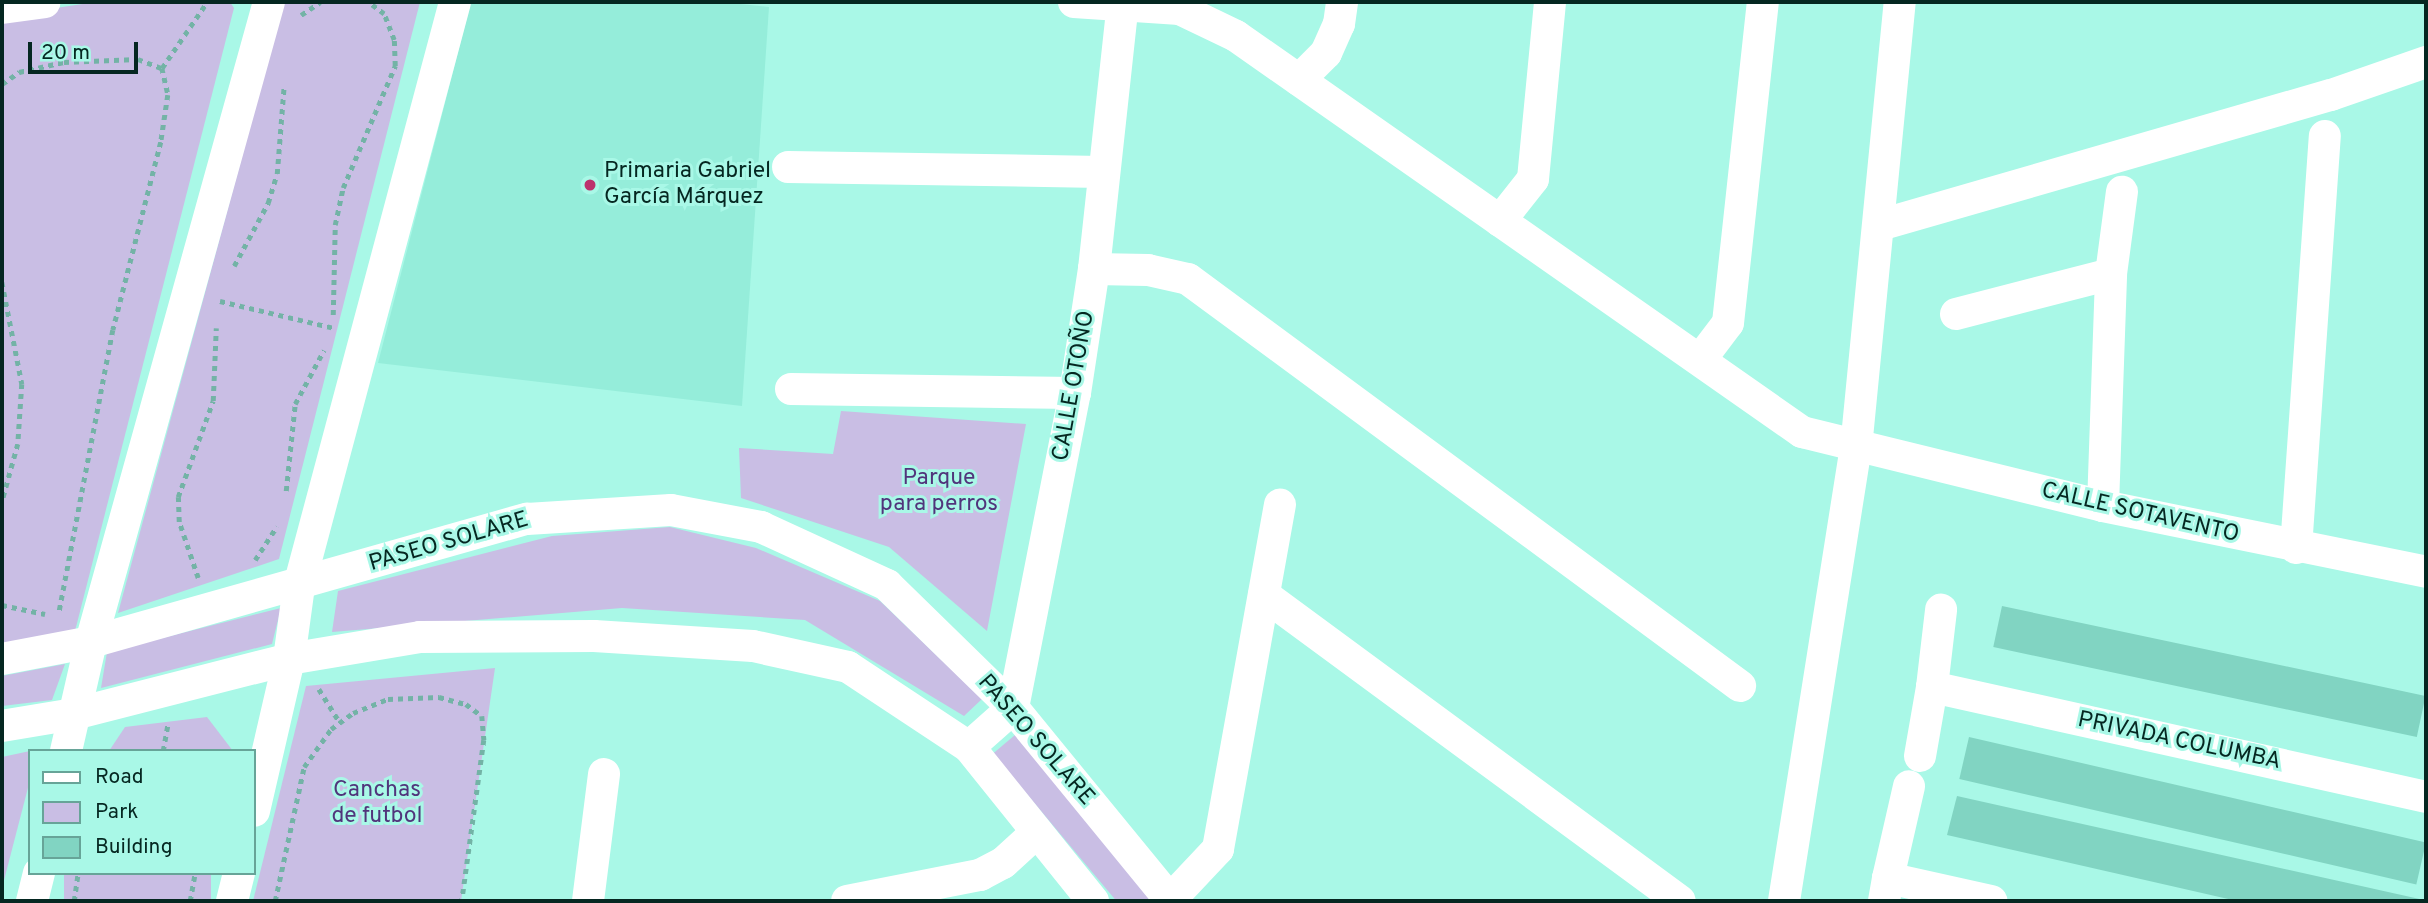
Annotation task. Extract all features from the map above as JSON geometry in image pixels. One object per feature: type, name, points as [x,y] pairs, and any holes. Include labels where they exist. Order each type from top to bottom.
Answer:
[{"type":"street","points":[[2,8],[45,2]]},
{"type":"street","points":[[66,749],[91,642],[269,2]]},
{"type":"street","points":[[256,802],[289,659],[299,586],[455,2]]},
{"type":"street","name":"CALLE SOTAVENTO","points":[[1074,2],[1180,9],[1236,36],[1802,432],[1856,448],[2103,506],[2296,548],[2426,572]]},
{"type":"street","points":[[1299,80],[1326,53],[1339,24],[1342,2]]},
{"type":"street","points":[[1500,221],[1532,179],[1550,2]]},
{"type":"street","points":[[1700,360],[1728,323],[1763,2]]},
{"type":"street","points":[[1784,901],[1856,448],[1900,2]]},
{"type":"street","name":"CALLE OTOÑO","points":[[1013,708],[1075,393],[1094,269],[1102,172],[1123,4]]},
{"type":"street","points":[[1880,225],[2331,95],[2426,62]]},
{"type":"street","points":[[2296,548],[2325,136]]},
{"type":"street","points":[[788,167],[1102,172]]},
{"type":"street","points":[[2103,506],[2111,274],[2122,192]]},
{"type":"street","points":[[1094,269],[1148,270],[1188,279],[1740,686]]},
{"type":"street","points":[[1956,314],[2111,274]]},
{"type":"street","points":[[791,389],[1075,393]]},
{"type":"street","points":[[1171,900],[1218,849],[1280,505]]},
{"type":"street","name":"PASEO SOLARE","points":[[2,659],[91,642],[299,586],[527,519],[671,510],[761,527],[887,585],[1013,708],[1171,900]]},
{"type":"street","points":[[1264,595],[1680,901]]},
{"type":"street","points":[[1920,757],[1941,610]]},
{"type":"street","points":[[2,726],[74,715],[289,659],[420,637],[594,636],[753,646],[848,667],[969,747],[1093,901]]},
{"type":"street","name":"PRIVADA COLUMBA","points":[[1932,687],[2426,797]]},
{"type":"street","points":[[969,747],[1013,708]]},
{"type":"street","points":[[588,901],[604,774]]},
{"type":"street","points":[[1909,786],[1886,890],[1991,901]]},
{"type":"street","points":[[847,901],[980,875],[1003,863],[1037,832]]},
{"type":"street","points":[[32,901],[38,875]]},
{"type":"street","points":[[232,901],[238,875]]},
{"type":"path","points":[[2,605],[58,617],[113,330],[161,142],[168,94],[162,68],[207,2]]},
{"type":"path","points":[[297,21],[320,2]]},
{"type":"path","points":[[286,498],[295,404],[331,327],[335,225],[343,188],[396,66],[394,40],[384,14],[368,2]]},
{"type":"path","points":[[2,85],[19,72],[64,62],[138,59],[162,68]]},
{"type":"path","points":[[228,275],[268,203],[277,174],[284,72]]},
{"type":"path","points":[[2,282],[22,384],[18,444],[2,502]]},
{"type":"path","points":[[205,587],[192,571],[179,522],[178,497],[213,401],[219,300],[223,288]]},
{"type":"path","points":[[188,293],[366,335]]},
{"type":"path","points":[[251,564],[280,520]]},
{"type":"path","points":[[275,901],[304,767],[331,729],[353,713],[388,699],[439,697],[466,704],[482,716],[484,740],[462,901]]},
{"type":"path","points":[[75,901],[78,875]]},
{"type":"path","points":[[190,901],[195,875]]},
{"type":"shaded area","name":"Primaria Gabriel García Márquez","points":[[471,2],[722,2],[769,7],[742,406],[378,363]]},
{"type":"green space","points":[[96,2],[230,2],[234,8],[75,631],[2,644],[2,16]]},
{"type":"green space","points":[[284,2],[420,2],[279,559],[118,613]]},
{"type":"green space","name":"Parque para perros","points":[[841,411],[1026,424],[987,631],[889,547],[741,498],[739,448],[833,454]]},
{"type":"green space","points":[[670,527],[756,548],[880,601],[982,699],[964,716],[805,620],[622,608],[332,632],[338,591],[552,536]]},
{"type":"green space","points":[[281,608],[272,644],[101,688],[107,652]]},
{"type":"green space","points":[[65,664],[52,700],[2,706],[2,676]]},
{"type":"green space","name":"Canchas de futbol","points":[[495,668],[461,901],[253,901],[306,686]]},
{"type":"green space","points":[[207,717],[231,749],[110,749],[125,727]]},
{"type":"green space","points":[[1015,735],[1154,901],[1116,901],[993,754]]},
{"type":"green space","points":[[28,751],[28,788],[2,888],[2,757]]},
{"type":"green space","points":[[64,875],[211,875],[211,901],[64,901]]},
{"type":"building","points":[[2002,606],[2426,696],[2417,737],[1993,647]]},
{"type":"building","points":[[1969,737],[2426,843],[2416,884],[1959,779]]},
{"type":"building","points":[[1957,796],[2424,901],[2237,901],[1947,835]]},
{"type":"place","name":"Primaria Gabriel García Márquez","points":[[590,185]]}]
